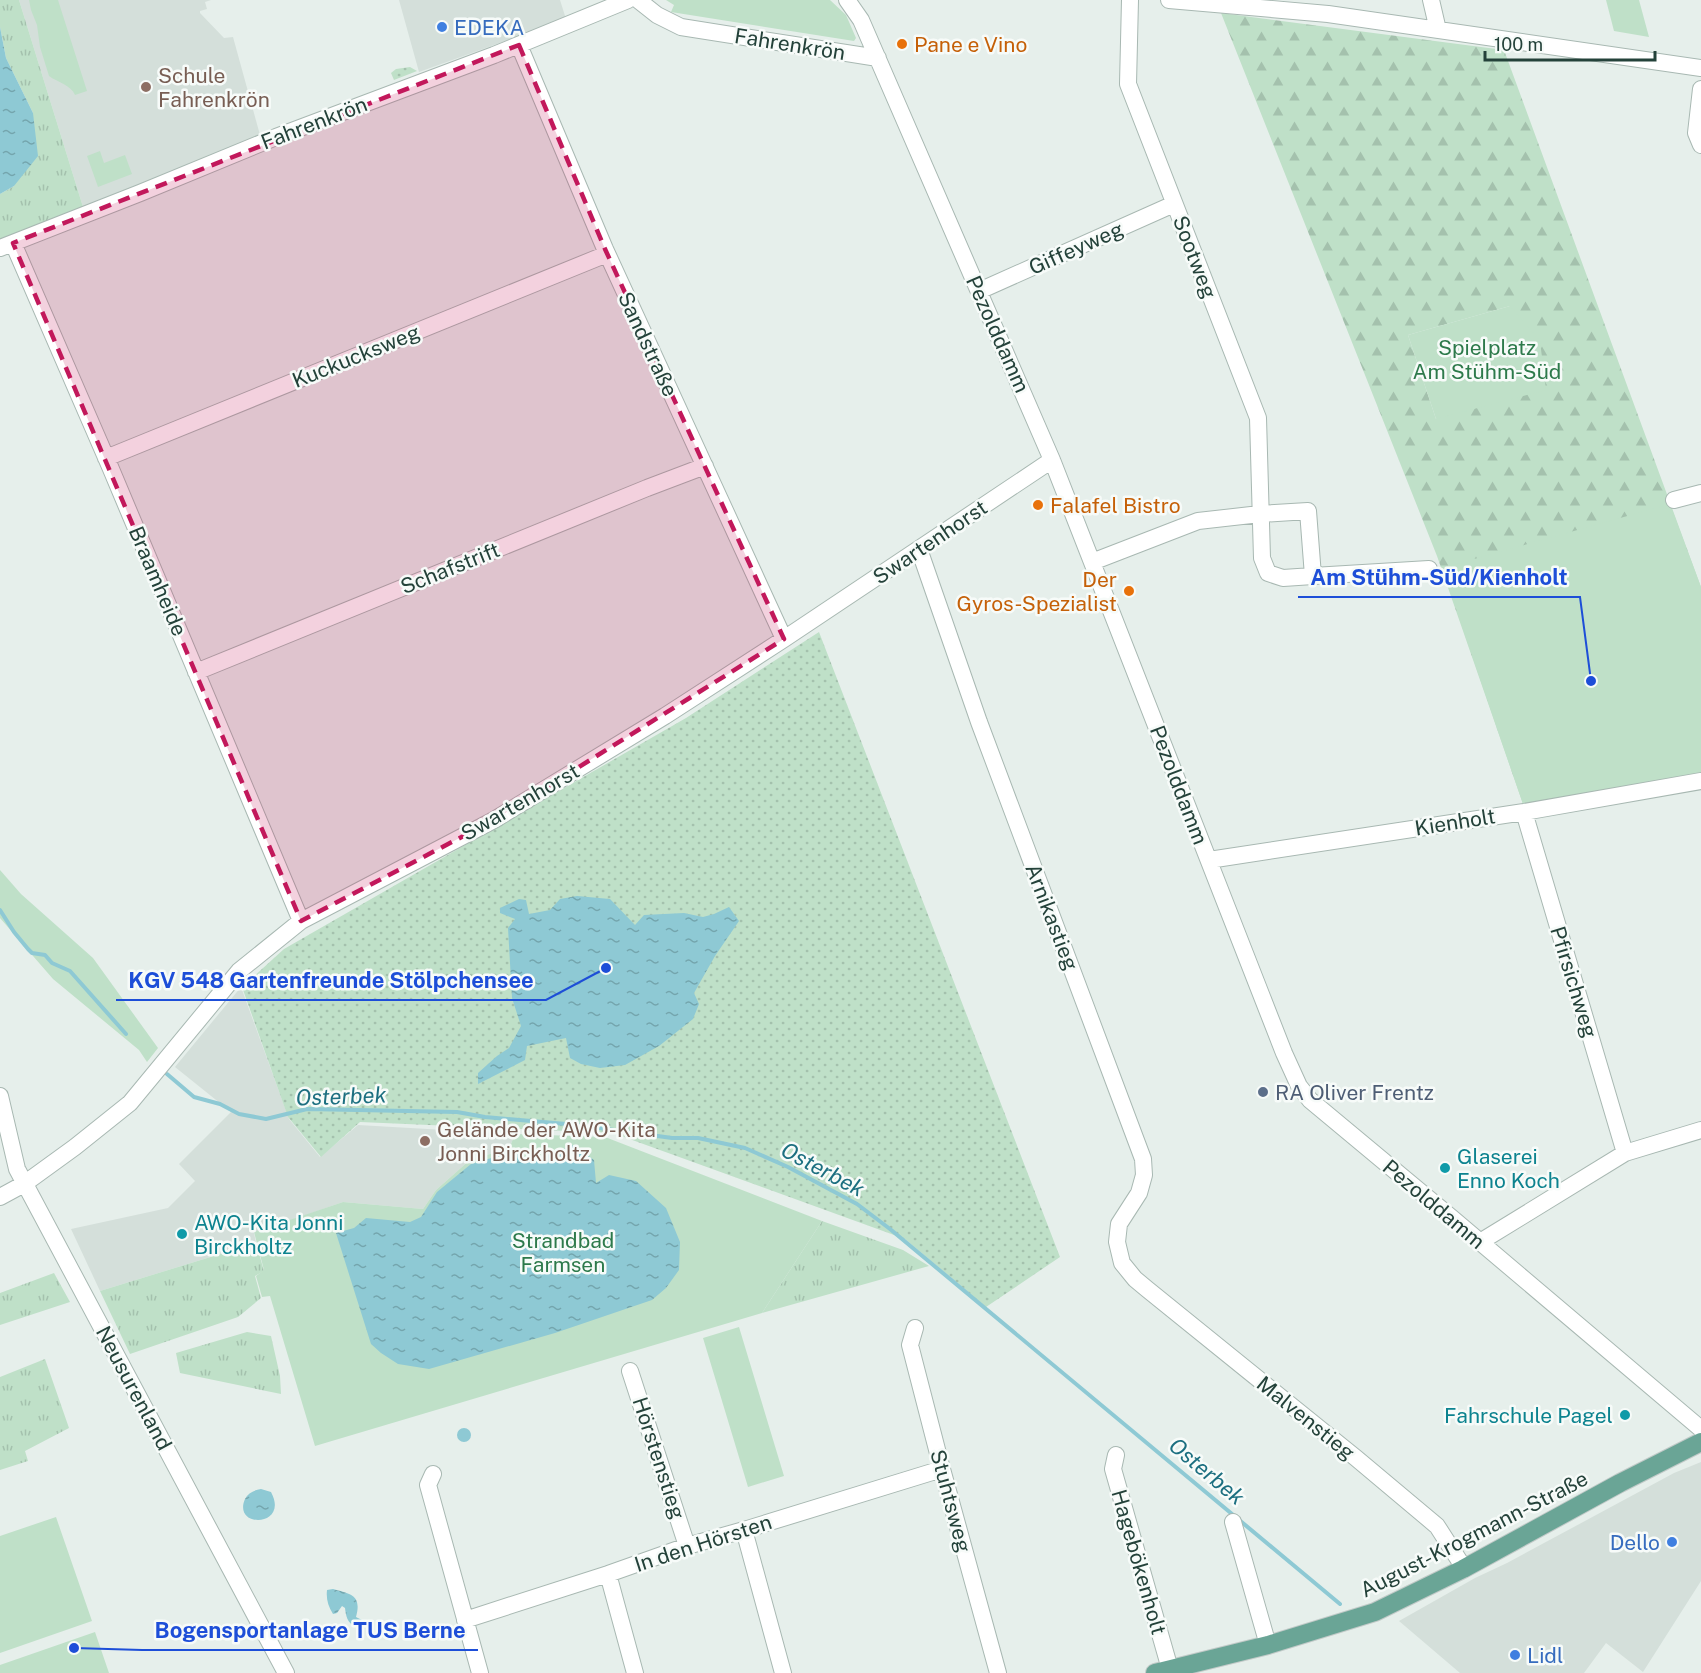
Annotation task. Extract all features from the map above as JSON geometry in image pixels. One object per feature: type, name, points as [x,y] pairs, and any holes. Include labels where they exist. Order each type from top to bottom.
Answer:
[{"type":"main road","name":"August-Krogmann-Straße","points":[[1162,1671],[1203,1667],[1375,1612],[1464,1568],[1620,1483],[1701,1442]]},
{"type":"street","name":"Fahrenkrön","points":[[6,246],[140,194],[276,137],[519,45],[628,0]]},
{"type":"street","name":"Fahrenkrön","points":[[638,0],[657,15],[681,27],[878,58]]},
{"type":"street","name":"Pezolddamm","points":[[847,0],[861,20],[878,58],[1052,460],[1284,1053],[1299,1086],[1310,1100],[1701,1428]]},
{"type":"street","name":"Sootweg","points":[[1130,0],[1128,84],[1258,418],[1262,558],[1268,573],[1283,578],[1312,576]]},
{"type":"street","points":[[1169,0],[1328,14],[1701,68]]},
{"type":"street","points":[[1431,0],[1438,30]]},
{"type":"street","name":"Sandstraße","points":[[519,45],[607,254],[784,639]]},
{"type":"street","points":[[1701,89],[1696,133],[1701,145]]},
{"type":"street","name":"Giffeyweg","points":[[979,291],[1174,204]]},
{"type":"street","name":"Braamheide","points":[[6,246],[106,458],[301,921]]},
{"type":"street","name":"Kuckucksweg","points":[[106,458],[607,254]]},
{"type":"street","name":"Swartenhorst","points":[[0,1197],[24,1184],[75,1147],[130,1102],[239,971],[301,921],[494,820],[683,705],[1052,460]]},
{"type":"street","name":"Schafstrift","points":[[196,672],[705,466]]},
{"type":"street","points":[[1674,500],[1701,493]]},
{"type":"street","points":[[1092,562],[1198,521],[1260,514],[1308,512],[1312,576],[1429,569]]},
{"type":"street","name":"Arnikastieg","points":[[919,549],[979,722],[1143,1159],[1144,1175],[1139,1192],[1119,1224],[1117,1242],[1122,1263],[1135,1279]]},
{"type":"street","name":"Kienholt","points":[[1209,860],[1524,812],[1701,782]]},
{"type":"street","name":"Pfirsichweg","points":[[1524,812],[1625,1153]]},
{"type":"street","name":"Neusurenland","points":[[0,1096],[17,1169],[24,1184],[286,1673]]},
{"type":"street","points":[[1480,1242],[1625,1153],[1701,1130]]},
{"type":"street","name":"Malvenstieg","points":[[1135,1279],[1437,1526],[1464,1568]]},
{"type":"street","name":"Stuhtsweg","points":[[915,1328],[910,1345],[998,1673]]},
{"type":"street","name":"Hörstenstieg","points":[[630,1371],[687,1546]]},
{"type":"street","name":"Hagebökenholt","points":[[1116,1455],[1113,1469],[1162,1671]]},
{"type":"street","name":"In den Hörsten","points":[[465,1620],[687,1546],[942,1469]]},
{"type":"street","points":[[433,1474],[428,1485],[480,1673]]},
{"type":"street","points":[[1233,1522],[1268,1645]]},
{"type":"street","points":[[744,1530],[783,1673]]},
{"type":"street","points":[[608,1574],[635,1673]]},
{"type":"highlighted area","points":[[519,45],[605,249],[784,639],[494,820],[301,921],[13,243]]},
{"type":"shaded area","name":"Schule Fahrenkrön","points":[[19,0],[211,0],[205,2],[207,9],[200,13],[224,38],[233,37],[260,135],[83,207]]},
{"type":"shaded area","points":[[399,0],[560,0],[566,19],[419,72]]},
{"type":"shaded area","name":"Gelände der AWO-Kita Jonni Birckholtz","points":[[241,987],[289,1119],[320,1157],[358,1125],[515,1134],[509,1149],[471,1159],[436,1190],[423,1209],[343,1202],[254,1233],[256,1243],[100,1291],[71,1229],[168,1208],[195,1181],[179,1164],[231,1112],[175,1067]]},
{"type":"shaded area","points":[[1701,1462],[1701,1581],[1643,1672],[1606,1643],[1584,1673],[1460,1673],[1399,1621],[1475,1578],[1674,1473]]},
{"type":"green space","points":[[0,0],[19,0],[83,207],[0,240],[0,194],[14,186],[33,113],[6,58],[0,27]]},
{"type":"green space","points":[[29,0],[58,0],[87,91],[75,95],[67,86],[49,76]]},
{"type":"green space","points":[[666,0],[830,0],[846,15],[856,38],[854,41],[671,12],[674,5]]},
{"type":"green space","points":[[1606,0],[1639,0],[1649,37],[1614,31]]},
{"type":"green space","points":[[1221,13],[1504,50],[1701,587],[1523,804],[1437,556]],"holes":[[[1510,306],[1436,419],[1408,335]]]},
{"type":"green space","points":[[410,67],[417,71],[394,80],[391,73],[396,69]]},
{"type":"green space","points":[[100,151],[104,163],[125,155],[132,174],[98,187],[87,156]]},
{"type":"green space","name":"Spielplatz Am Stühm-Süd","points":[[1510,306],[1540,341],[1546,390],[1436,419],[1408,335]]},
{"type":"green space","points":[[1670,504],[1701,587],[1701,774],[1523,804],[1442,568]]},
{"type":"green space","points":[[819,632],[1060,1257],[986,1307],[905,1239],[613,1133],[360,1122],[321,1157],[288,1117],[242,987],[284,949],[686,718]]},
{"type":"green space","points":[[0,870],[21,894],[93,958],[158,1048],[147,1062],[139,1050],[53,979],[0,918]]},
{"type":"green space","name":"Strandbad Farmsen","points":[[515,1134],[605,1137],[822,1221],[762,1313],[315,1446],[270,1296],[262,1297],[256,1276],[264,1270],[254,1232],[343,1202],[423,1209],[436,1190],[471,1159],[509,1149]]},
{"type":"green space","points":[[822,1221],[903,1250],[929,1266],[762,1313]]},
{"type":"green space","points":[[256,1243],[264,1271],[255,1276],[261,1298],[238,1317],[130,1354],[100,1291]]},
{"type":"green space","points":[[54,1273],[70,1302],[0,1325],[0,1293]]},
{"type":"green space","points":[[739,1327],[784,1476],[748,1487],[703,1338]]},
{"type":"green space","points":[[247,1332],[271,1336],[280,1376],[281,1394],[180,1373],[176,1353]]},
{"type":"green space","points":[[45,1359],[69,1428],[25,1451],[28,1461],[0,1470],[0,1377]]},
{"type":"green space","points":[[56,1517],[92,1621],[0,1653],[0,1536]]},
{"type":"green space","points":[[95,1632],[109,1673],[0,1673],[0,1665]]},
{"type":"water","points":[[0,27],[6,58],[33,113],[38,156],[14,186],[0,194]]},
{"type":"water","points":[[577,896],[610,899],[635,925],[644,915],[684,913],[703,917],[729,907],[739,921],[715,956],[694,993],[699,1004],[693,1019],[659,1046],[625,1065],[600,1068],[581,1064],[570,1058],[566,1038],[527,1046],[525,1060],[478,1084],[478,1073],[509,1048],[521,1026],[512,998],[508,928],[515,919],[500,913],[500,908],[519,899],[526,900],[529,914],[550,910],[560,899]]},
{"type":"water","points":[[574,1145],[594,1160],[596,1183],[609,1175],[636,1181],[666,1208],[680,1242],[679,1270],[666,1288],[652,1300],[555,1333],[429,1369],[398,1364],[371,1344],[336,1233],[354,1228],[366,1218],[410,1222],[421,1217],[437,1192],[471,1164],[512,1152],[533,1160]]},
{"type":"water","points":[[461,1428],[467,1428],[471,1435],[467,1442],[461,1442],[457,1438],[457,1432]]},
{"type":"water","points":[[261,1489],[271,1492],[275,1504],[273,1512],[268,1518],[253,1519],[246,1515],[243,1509],[245,1499],[252,1492]]},
{"type":"water","points":[[333,1589],[354,1597],[357,1604],[356,1617],[362,1620],[360,1625],[355,1627],[350,1623],[345,1608],[342,1606],[337,1613],[333,1614],[328,1602],[327,1590]]},
{"type":"waterway","name":"Osterbek","points":[[0,910],[14,932],[32,953],[45,955],[52,963],[70,971],[126,1034]]},
{"type":"waterway","name":"Osterbek","points":[[167,1074],[194,1097],[220,1104],[239,1114],[266,1119],[307,1109],[457,1112],[672,1138],[698,1138],[745,1148],[788,1167],[857,1204],[890,1229],[1340,1604]]},
{"type":"place","name":"EDEKA","points":[[442,27]]},
{"type":"place","name":"Pane e Vino","points":[[902,44]]},
{"type":"place","name":"Schule Fahrenkrön","points":[[146,87]]},
{"type":"place","name":"Falafel Bistro","points":[[1038,505]]},
{"type":"place","name":"Der Gyros-Spezialist","points":[[1129,591]]},
{"type":"place","name":"Am Stühm-Süd/Kienholt","points":[[1591,681]]},
{"type":"place","name":"KGV 548 Gartenfreunde Stölpchensee","points":[[606,968]]},
{"type":"place","name":"RA Oliver Frentz","points":[[1263,1092]]},
{"type":"place","name":"Gelände der AWO-Kita Jonni Birckholtz","points":[[425,1141]]},
{"type":"place","name":"Glaserei Enno Koch","points":[[1445,1168]]},
{"type":"place","name":"AWO-Kita Jonni Birckholtz","points":[[182,1234]]},
{"type":"place","name":"Fahrschule Pagel","points":[[1625,1415]]},
{"type":"place","name":"Dello","points":[[1672,1542]]},
{"type":"place","name":"Bogensportanlage TUS Berne","points":[[74,1648]]},
{"type":"place","name":"Lidl","points":[[1515,1655]]}]
